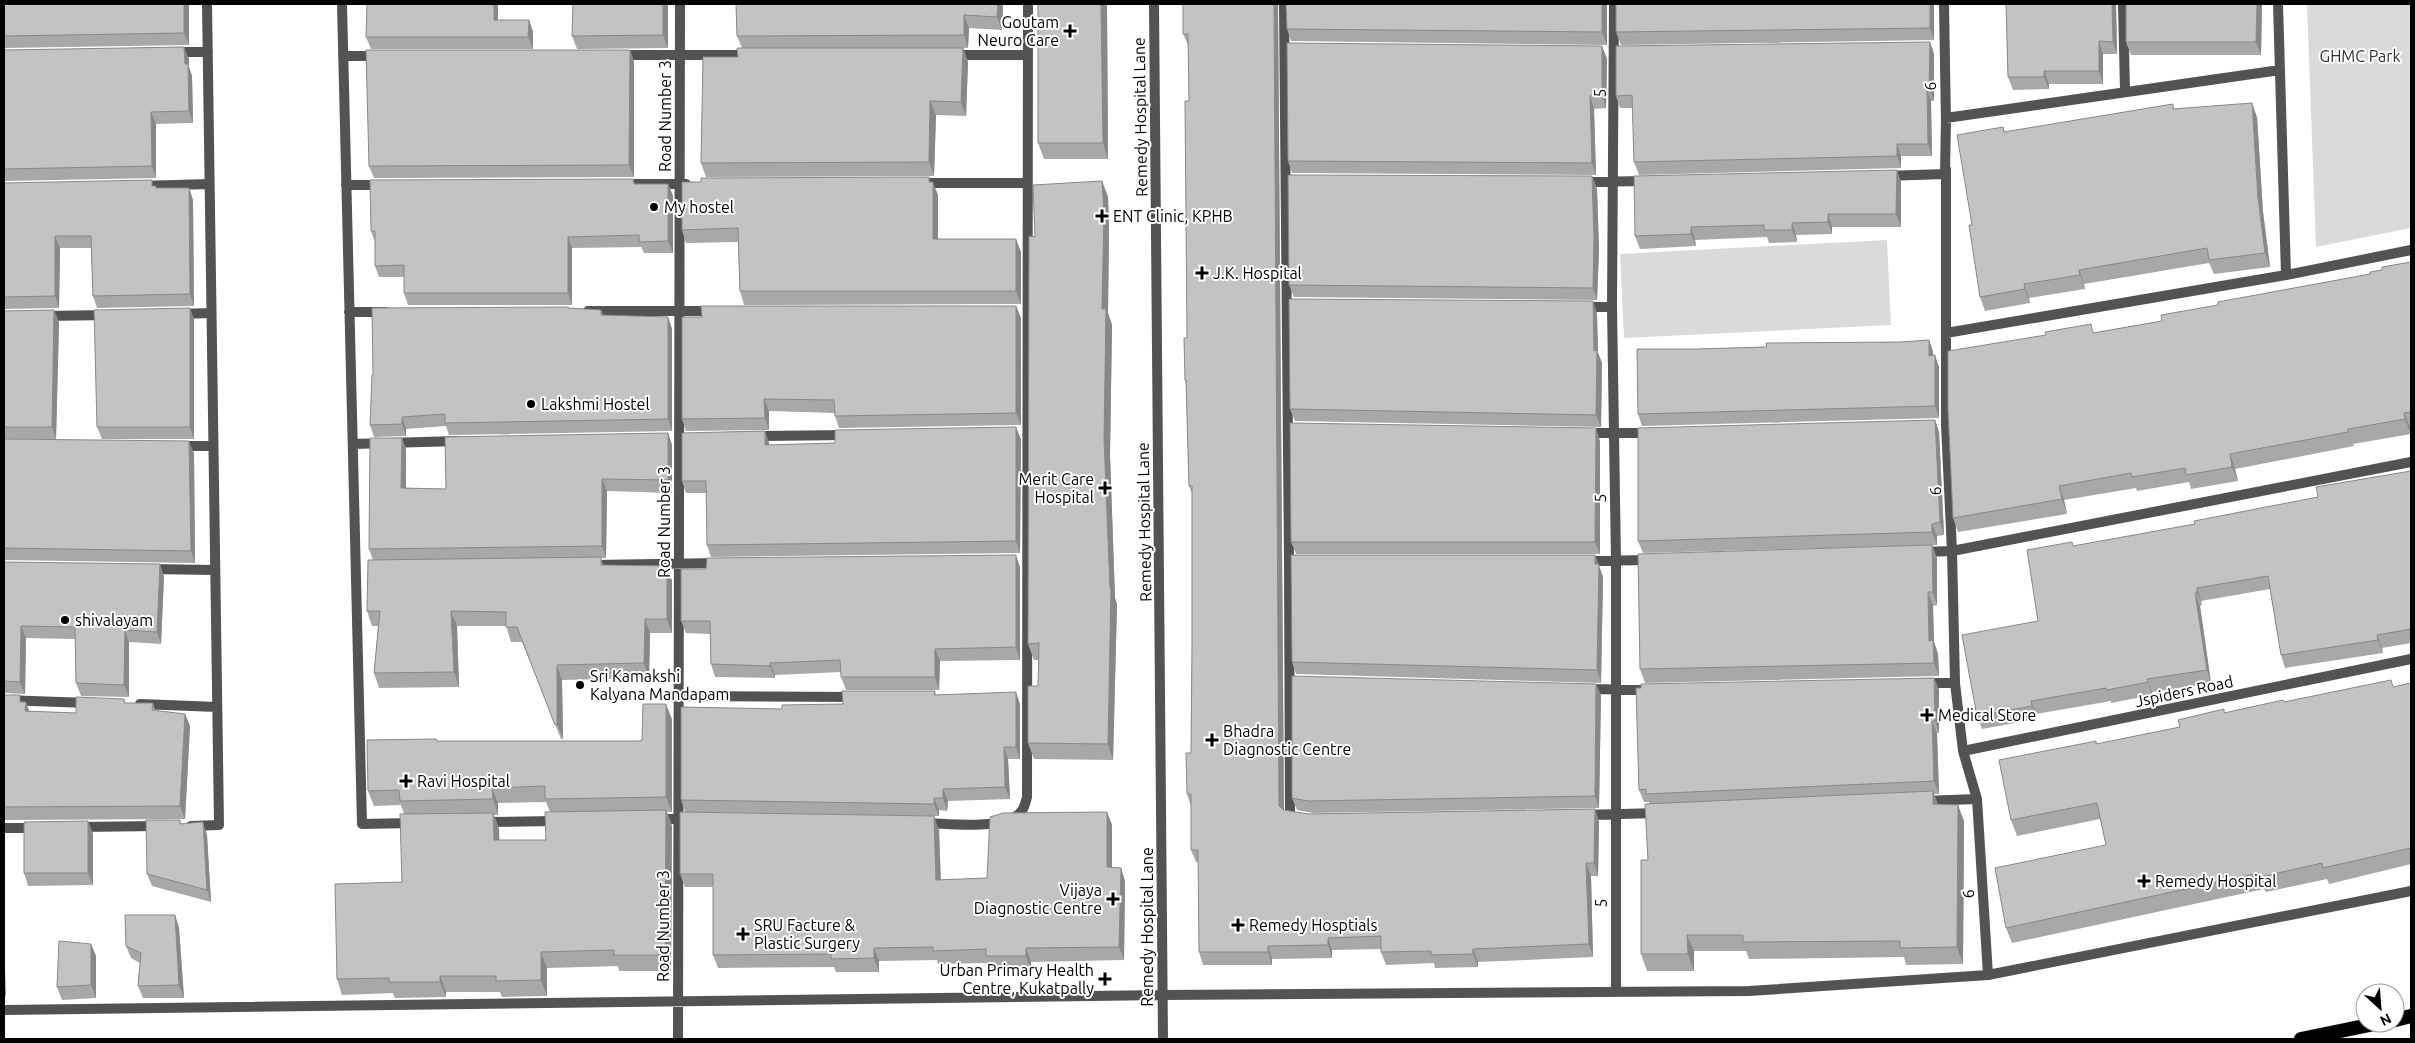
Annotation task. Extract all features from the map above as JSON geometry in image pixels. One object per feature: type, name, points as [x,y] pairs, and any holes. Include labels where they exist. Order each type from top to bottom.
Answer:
[{"type":"highway","points":[[2301,1039],[2355,1028]]},
{"type":"street","points":[[65,828],[219,826],[207,4]]},
{"type":"street","points":[[342,4],[353,444],[361,568],[362,824],[422,823]]},
{"type":"street","name":"Road Number 3","points":[[678,1039],[680,4]]},
{"type":"street","points":[[916,822],[995,824],[1013,818],[1023,809],[1027,797],[1021,697],[1022,311],[1027,183],[1028,4]]},
{"type":"street","name":"Remedy Hospital Lane","points":[[1154,4],[1163,1039]]},
{"type":"street","points":[[1284,4],[1288,48],[1292,180],[1293,428],[1290,561],[1293,682],[1290,816],[1305,819]]},
{"type":"street","name":"5","points":[[1614,4],[1612,307],[1616,560],[1616,992]]},
{"type":"street","name":"6","points":[[1944,4],[1940,47],[1946,118],[1946,333],[1941,425],[1952,551],[1955,683],[1963,751],[1977,799],[1988,975]]},
{"type":"street","points":[[2123,4],[2125,91]]},
{"type":"street","points":[[2278,4],[2286,275]]},
{"type":"street","points":[[169,52],[208,52]]},
{"type":"street","points":[[610,55],[759,55]]},
{"type":"street","points":[[938,55],[1027,55]]},
{"type":"street","points":[[343,56],[392,56]]},
{"type":"street","points":[[1877,176],[1945,174],[1946,118],[2280,70]]},
{"type":"street","points":[[1565,182],[1663,181]]},
{"type":"street","points":[[908,184],[1027,183]]},
{"type":"street","points":[[131,186],[209,184]]},
{"type":"street","points":[[611,184],[700,184]]},
{"type":"street","points":[[346,185],[395,185]]},
{"type":"street","points":[[1946,333],[2286,275],[2411,250]]},
{"type":"street","points":[[1572,307],[1612,307]]},
{"type":"street","points":[[573,311],[719,311]]},
{"type":"street","points":[[349,312],[398,312]]},
{"type":"street","points":[[173,314],[211,313]]},
{"type":"street","points":[[30,316],[115,315]]},
{"type":"street","points":[[1574,433],[1662,432]]},
{"type":"street","points":[[739,436],[858,434]]},
{"type":"street","points":[[353,444],[471,441]]},
{"type":"street","points":[[163,446],[213,446]]},
{"type":"street","points":[[1913,552],[1952,551],[2411,462]]},
{"type":"street","points":[[1576,561],[1666,559]]},
{"type":"street","points":[[1290,561],[1319,561]]},
{"type":"street","points":[[581,565],[729,563]]},
{"type":"street","points":[[138,569],[215,570]]},
{"type":"street","name":"Jspiders Road","points":[[1963,751],[2411,659]]},
{"type":"street","points":[[1915,684],[1955,683]]},
{"type":"street","points":[[1577,689],[1656,689]]},
{"type":"street","points":[[679,696],[868,697]]},
{"type":"street","points":[[4,700],[101,703]]},
{"type":"street","points":[[130,704],[217,707]]},
{"type":"street","points":[[1908,802],[1977,799]]},
{"type":"street","points":[[1568,816],[1665,813]]},
{"type":"street","points":[[649,819],[698,819]]},
{"type":"street","points":[[471,822],[570,820]]},
{"type":"street","points":[[4,828],[46,828]]},
{"type":"street","points":[[4,1010],[1163,995],[1750,991],[1988,975],[2411,891]]},
{"type":"green space","name":"GHMC Park","points":[[2307,4],[2411,4],[2411,228],[2316,247]]},
{"type":"green space","points":[[1887,240],[1891,325],[1624,338],[1620,254]]},
{"type":"building","points":[[4,4],[184,4],[184,33],[4,36]]},
{"type":"building","points":[[367,4],[494,4],[494,20],[529,20],[528,37],[366,37]]},
{"type":"building","points":[[573,4],[663,4],[663,35],[572,36]]},
{"type":"building","points":[[736,4],[998,4],[997,17],[964,15],[964,35],[737,36]]},
{"type":"building","points":[[1038,4],[1101,4],[1103,143],[1038,143]]},
{"type":"building","points":[[1183,4],[1274,4],[1279,806],[1284,810],[1308,814],[1595,809],[1594,863],[1586,863],[1589,944],[1473,949],[1473,954],[1431,955],[1431,951],[1381,952],[1381,936],[1328,938],[1328,945],[1268,946],[1268,952],[1199,952],[1198,850],[1191,850],[1191,794],[1187,794],[1186,753],[1191,753],[1192,486],[1189,486],[1184,338],[1187,338],[1185,101],[1189,101],[1188,34],[1183,34]]},
{"type":"building","points":[[1286,4],[1602,4],[1602,32],[1287,29]]},
{"type":"building","points":[[1616,4],[1930,4],[1930,28],[1616,32]]},
{"type":"building","points":[[2006,4],[2112,4],[2113,42],[2099,41],[2099,71],[2044,71],[2044,77],[2008,77]]},
{"type":"building","points":[[2126,4],[2257,4],[2256,42],[2126,42]]},
{"type":"building","points":[[1930,42],[1929,89],[1927,89],[1928,144],[1897,144],[1897,156],[1634,162],[1632,95],[1616,96],[1616,46]]},
{"type":"building","points":[[1287,43],[1602,46],[1602,96],[1590,96],[1592,163],[1288,161]]},
{"type":"building","points":[[184,47],[185,64],[188,64],[189,111],[151,112],[152,166],[4,169],[4,50]]},
{"type":"building","points":[[737,48],[963,48],[961,102],[930,101],[929,162],[701,163],[703,57],[738,57]]},
{"type":"building","points":[[366,50],[630,50],[629,165],[369,166]]},
{"type":"building","points":[[2252,103],[2258,198],[2265,253],[2209,260],[2207,248],[2079,270],[2080,275],[2024,284],[2025,289],[1980,297],[1969,225],[1972,225],[1957,135],[2003,127],[2004,132],[2173,104],[2173,109]]},
{"type":"building","points":[[1897,170],[1896,214],[1828,214],[1828,222],[1792,223],[1792,230],[1764,230],[1764,225],[1691,227],[1691,234],[1635,236],[1634,176]]},
{"type":"building","points":[[1288,175],[1592,176],[1593,288],[1289,285]]},
{"type":"building","points":[[929,177],[929,182],[933,182],[933,239],[1016,239],[1016,291],[740,291],[738,228],[682,230],[682,182],[701,182],[701,178]]},
{"type":"building","points":[[633,179],[634,184],[668,184],[668,241],[639,242],[639,235],[568,237],[568,293],[404,293],[404,265],[375,266],[375,231],[371,231],[370,180]]},
{"type":"building","points":[[152,180],[152,186],[156,186],[156,188],[189,188],[190,294],[93,296],[91,236],[55,236],[55,296],[4,297],[4,183]]},
{"type":"building","points":[[1102,181],[1104,214],[1102,309],[1106,309],[1104,439],[1111,588],[1108,744],[1028,743],[1028,686],[1038,686],[1039,643],[1028,644],[1029,236],[1035,237],[1033,185]]},
{"type":"building","points":[[2411,262],[2411,412],[2404,413],[2405,419],[2348,429],[2348,432],[2230,454],[2232,467],[2186,475],[2185,468],[2132,477],[2131,473],[2059,486],[2062,499],[1953,518],[1948,410],[1948,351],[2046,335],[2045,332],[2091,324],[2093,333],[2162,321],[2161,315],[2218,305],[2218,302],[2370,274],[2370,272],[2382,270],[2382,267]]},
{"type":"building","points":[[1289,299],[1593,301],[1594,351],[1597,350],[1596,415],[1290,409]]},
{"type":"building","points":[[701,306],[1016,306],[1016,413],[835,416],[834,400],[764,399],[765,418],[682,419],[682,317],[702,317]]},
{"type":"building","points":[[568,307],[601,310],[601,315],[668,317],[668,419],[445,423],[445,414],[402,417],[402,424],[370,425],[373,375],[372,308]]},
{"type":"building","points":[[190,308],[190,427],[97,427],[94,310]]},
{"type":"building","points":[[54,310],[52,427],[4,427],[4,311]]},
{"type":"building","points":[[1929,340],[1929,356],[1935,355],[1935,406],[1638,414],[1637,349],[1767,347],[1766,343]]},
{"type":"building","points":[[1935,420],[1940,522],[1932,524],[1932,532],[1638,541],[1638,428]]},
{"type":"building","points":[[1290,423],[1596,428],[1595,542],[1291,542]]},
{"type":"building","points":[[1016,427],[1016,541],[707,545],[706,481],[682,481],[682,433],[765,431],[765,445],[835,443],[835,430]]},
{"type":"building","points":[[668,433],[668,480],[602,479],[602,546],[369,549],[370,438],[402,438],[401,488],[446,489],[445,437]]},
{"type":"building","points":[[4,439],[189,441],[191,551],[4,548]]},
{"type":"building","points":[[2411,471],[2411,629],[2377,635],[2378,640],[2281,655],[2268,576],[2197,588],[2197,593],[2195,593],[2207,670],[2147,679],[2148,682],[2107,690],[2106,688],[2031,701],[2032,706],[1977,716],[1962,635],[2038,621],[2027,550],[2072,542],[2073,546],[2195,524],[2194,521],[2318,497],[2316,487]]},
{"type":"building","points":[[1932,545],[1933,592],[1928,592],[1929,641],[1933,640],[1934,663],[1640,669],[1638,554]]},
{"type":"building","points":[[1016,555],[1016,647],[935,649],[935,677],[841,677],[840,660],[770,663],[770,666],[711,664],[710,621],[681,621],[681,569],[706,569],[707,558]]},
{"type":"building","points":[[1291,555],[1595,555],[1595,564],[1599,564],[1597,670],[1292,662]]},
{"type":"building","points":[[601,557],[601,565],[667,566],[667,619],[645,619],[644,663],[557,665],[557,724],[555,725],[517,627],[506,627],[506,612],[451,611],[454,672],[374,673],[380,611],[367,611],[368,560]]},
{"type":"building","points":[[4,562],[160,564],[157,632],[125,630],[124,685],[76,683],[75,627],[21,626],[20,682],[4,681]]},
{"type":"building","points":[[1292,676],[1596,684],[1595,796],[1308,801],[1292,798]]},
{"type":"building","points":[[1934,678],[1935,721],[1932,721],[1934,781],[1646,794],[1646,789],[1639,790],[1636,688],[1641,688],[1641,684]]},
{"type":"building","points":[[2391,680],[2393,687],[2411,683],[2411,848],[2323,868],[2322,863],[2260,877],[2259,873],[2006,928],[1995,868],[2106,845],[2097,803],[2011,820],[1999,760],[2096,741],[2096,744],[2180,727],[2178,720],[2224,709],[2224,713]]},
{"type":"building","points":[[842,691],[935,691],[934,695],[1016,692],[1016,747],[1004,747],[1005,787],[943,789],[943,798],[934,798],[934,804],[681,800],[681,707],[782,709],[782,705],[843,704]]},
{"type":"building","points":[[4,695],[20,695],[20,702],[26,702],[25,711],[76,713],[76,697],[124,699],[124,703],[153,703],[152,710],[185,714],[180,806],[4,807]]},
{"type":"building","points":[[643,704],[666,704],[666,797],[545,799],[545,786],[492,788],[493,799],[400,801],[399,790],[368,791],[367,740],[639,741],[642,740]]},
{"type":"building","points":[[1933,791],[1933,804],[1958,805],[1957,947],[1900,948],[1900,941],[1743,942],[1743,935],[1687,935],[1688,954],[1641,954],[1641,860],[1648,860],[1645,804]]},
{"type":"building","points":[[666,810],[665,955],[614,955],[614,950],[541,952],[541,980],[496,981],[496,976],[440,976],[440,982],[389,982],[389,978],[337,979],[335,884],[402,882],[400,814],[493,813],[494,840],[546,840],[545,812]]},
{"type":"building","points":[[680,812],[934,816],[936,880],[987,878],[990,817],[1003,813],[1107,812],[1107,867],[1121,868],[1119,947],[1026,948],[1026,956],[986,956],[986,949],[933,951],[933,947],[874,948],[874,958],[831,959],[831,954],[713,955],[713,874],[680,874]]},
{"type":"building","points":[[146,820],[180,820],[180,824],[203,822],[207,890],[147,874]]},
{"type":"building","points":[[88,821],[88,873],[24,873],[24,822]]},
{"type":"building","points":[[125,915],[175,915],[179,985],[138,986],[141,953],[126,946]]},
{"type":"building","points":[[59,941],[91,944],[91,985],[57,987]]},
{"type":"place","name":"Goutam Neuro Care","points":[[1070,31]]},
{"type":"place","name":"My hostel","points":[[654,207]]},
{"type":"place","name":"ENT Clinic, KPHB","points":[[1102,216]]},
{"type":"place","name":"J.K. Hospital","points":[[1202,273]]},
{"type":"place","name":"Lakshmi Hostel","points":[[531,404]]},
{"type":"place","name":"Merit Care Hospital","points":[[1105,488]]},
{"type":"place","name":"shivalayam","points":[[65,620]]},
{"type":"place","name":"Sri Kamakshi Kalyana Mandapam","points":[[580,685]]},
{"type":"place","name":"Medical Store","points":[[1927,715]]},
{"type":"place","name":"Bhadra Diagnostic Centre","points":[[1212,740]]},
{"type":"place","name":"Ravi Hospital","points":[[406,781]]},
{"type":"place","name":"Remedy Hospital","points":[[2144,881]]},
{"type":"place","name":"Vijaya Diagnostic Centre","points":[[1113,899]]},
{"type":"place","name":"Remedy Hosptials","points":[[1238,925]]},
{"type":"place","name":"SRU Facture & Plastic Surgery","points":[[743,934]]},
{"type":"place","name":"Urban Primary Health Centre, Kukatpally","points":[[1105,979]]}]
